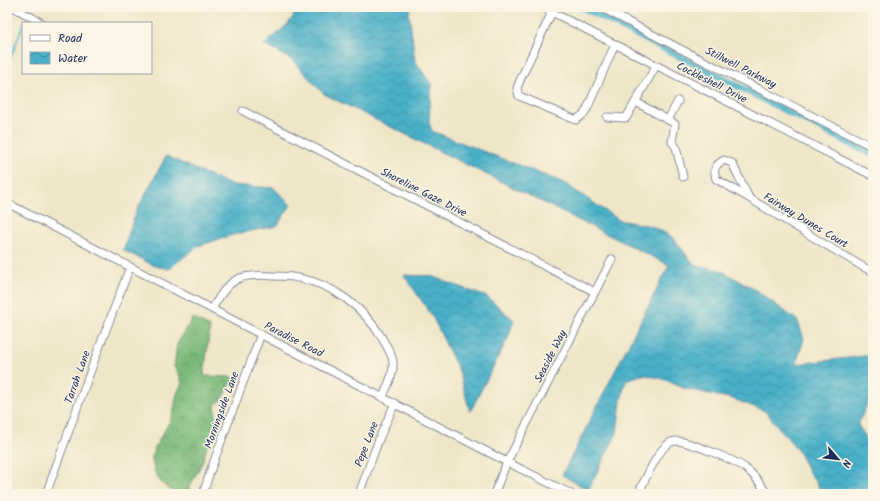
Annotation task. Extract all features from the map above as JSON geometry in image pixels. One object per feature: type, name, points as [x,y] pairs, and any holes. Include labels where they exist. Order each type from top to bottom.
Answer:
[{"type":"street","points":[[13,7],[40,22]]},
{"type":"street","name":"Cockleshell Drive","points":[[542,7],[873,176]]},
{"type":"street","name":"Stillwell Parkway","points":[[600,7],[873,147]]},
{"type":"street","points":[[552,12],[517,88],[519,96],[576,120],[584,114],[588,107],[615,44]]},
{"type":"street","points":[[607,117],[626,118],[656,66]]},
{"type":"street","points":[[668,120],[678,101]]},
{"type":"street","points":[[636,102],[674,124],[672,142],[676,147],[683,176]]},
{"type":"street","name":"Shoreline Gaze Drive","points":[[243,111],[595,292]]},
{"type":"street","name":"Fairway Dunes Court","points":[[749,198],[732,163],[724,160],[717,164],[714,171],[716,179],[816,240],[873,271]]},
{"type":"street","name":"Paradise Road","points":[[7,203],[571,494]]},
{"type":"street","name":"Seaside Way","points":[[494,494],[507,462],[612,259]]},
{"type":"street","name":"Tarrah Lane","points":[[46,494],[130,267]]},
{"type":"street","points":[[212,309],[227,287],[241,278],[269,275],[294,277],[308,280],[326,287],[350,301],[364,314],[376,328],[391,353],[394,368],[392,376],[382,397]]},
{"type":"street","name":"Morningside Lane","points":[[203,494],[261,334]]},
{"type":"street","name":"Pepe Lane","points":[[359,494],[379,439],[395,403]]},
{"type":"street","points":[[638,494],[663,448],[669,443],[677,441],[724,457],[739,464],[757,479],[767,494]]},
{"type":"green space","points":[[193,318],[210,327],[204,376],[234,377],[223,398],[215,405],[216,418],[202,463],[186,494],[173,491],[162,483],[155,471],[152,457],[174,411],[177,394],[182,383],[178,372],[174,367],[177,344]]},
{"type":"water","points":[[300,7],[411,7],[409,12],[415,61],[431,84],[429,122],[432,131],[564,183],[619,220],[651,226],[671,236],[694,264],[722,271],[756,290],[798,321],[804,339],[796,364],[873,355],[873,397],[870,397],[858,425],[873,448],[873,494],[822,494],[797,449],[765,411],[733,399],[683,388],[663,379],[646,375],[641,375],[626,380],[621,401],[617,433],[588,490],[562,475],[669,265],[324,94],[291,59],[264,45],[287,25]]},
{"type":"water","points":[[166,156],[231,185],[274,188],[291,205],[277,226],[236,234],[198,246],[169,269],[155,266],[123,250],[136,212]]},
{"type":"water","points":[[404,275],[431,276],[487,297],[514,320],[508,338],[470,412],[459,371],[432,316]]},
{"type":"waterway","points":[[582,7],[873,155]]},
{"type":"waterway","points":[[7,68],[22,28]]}]
